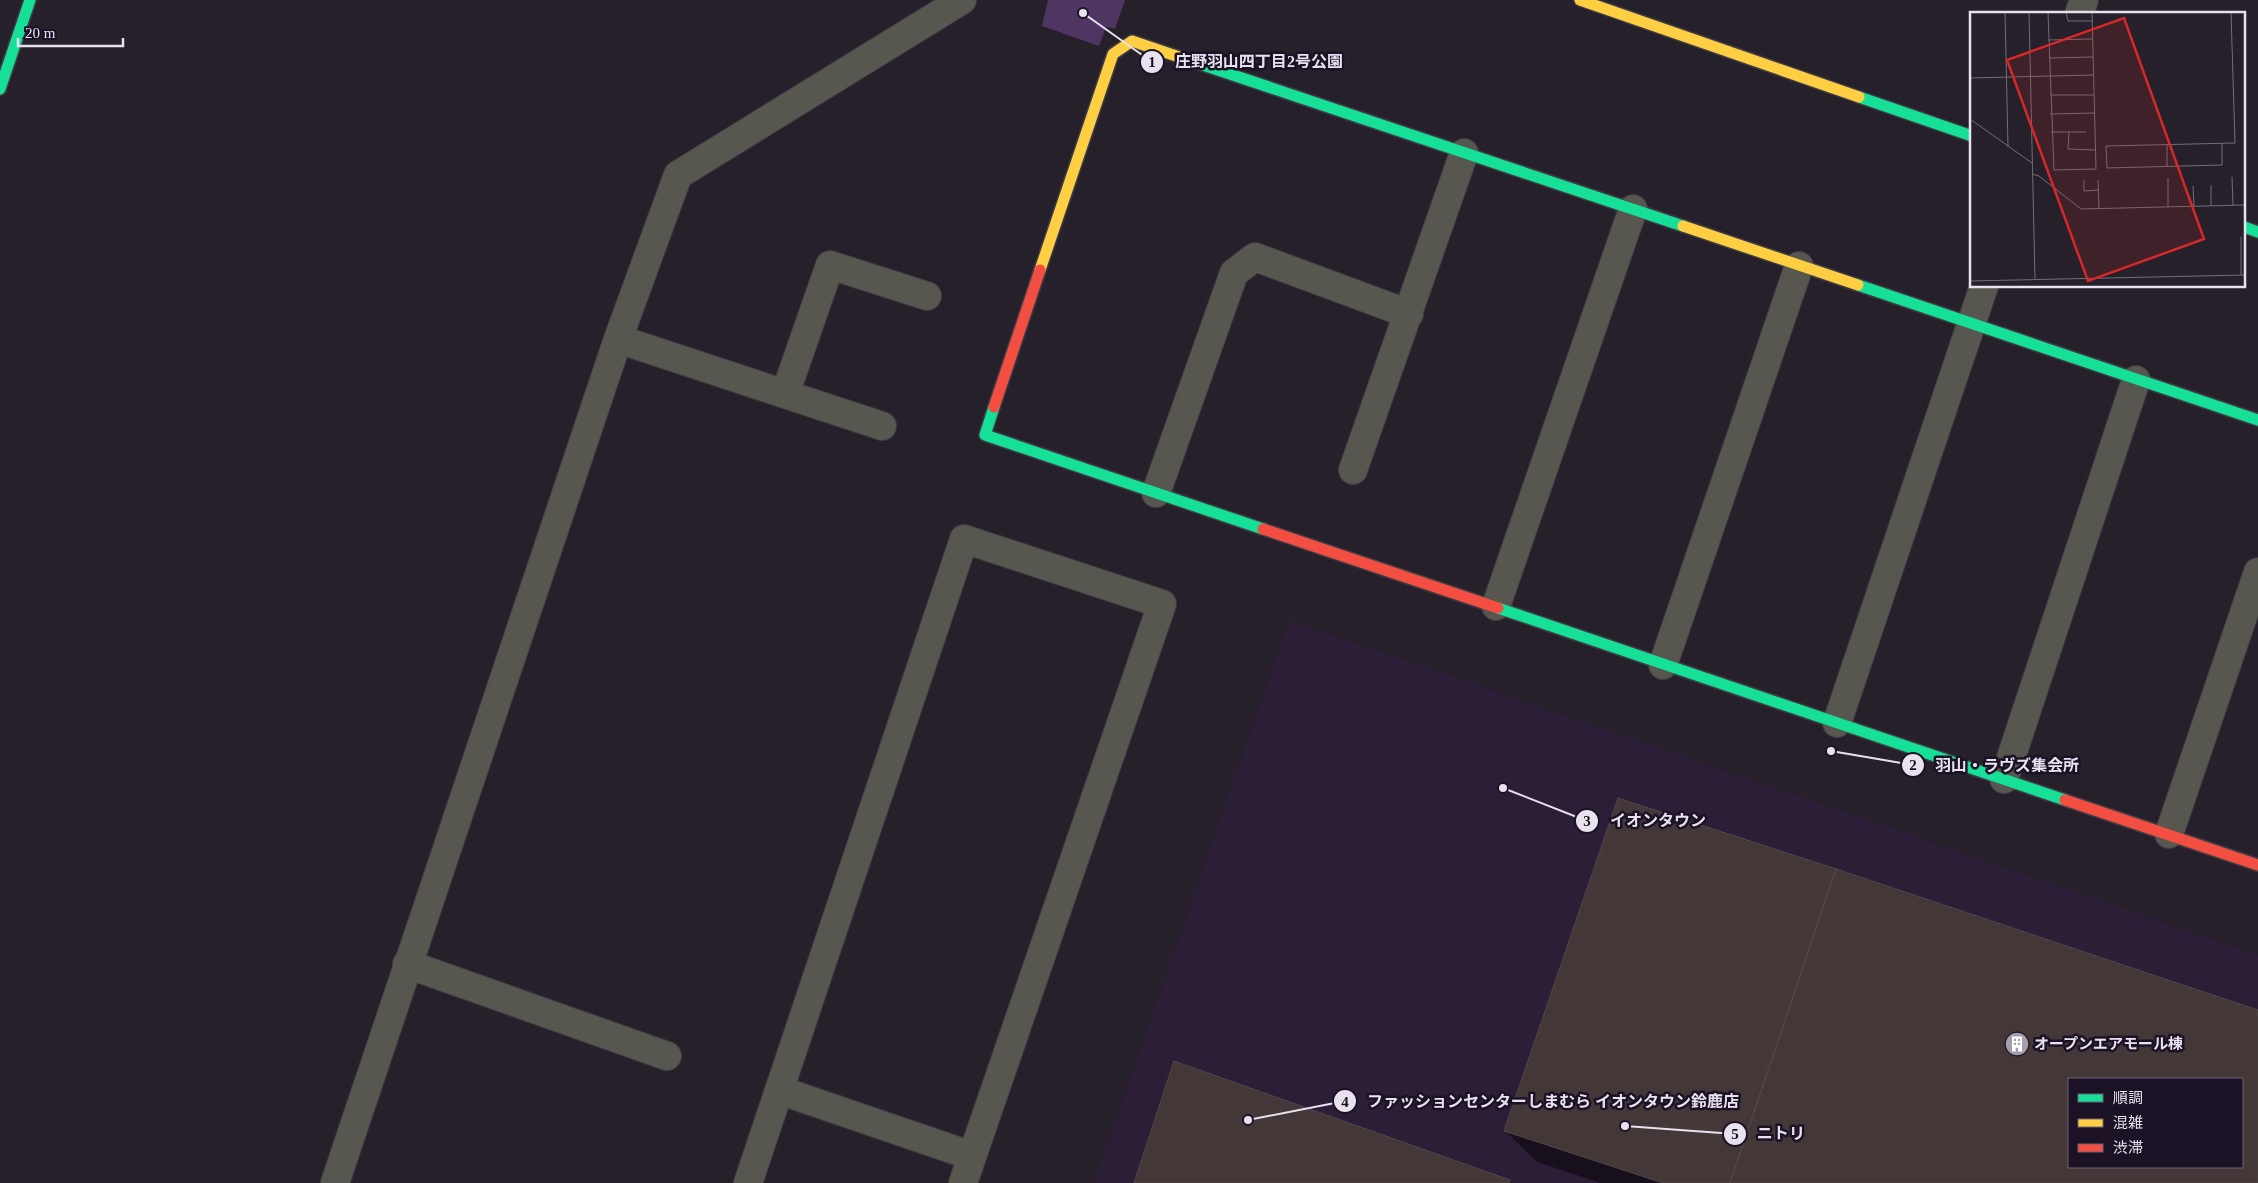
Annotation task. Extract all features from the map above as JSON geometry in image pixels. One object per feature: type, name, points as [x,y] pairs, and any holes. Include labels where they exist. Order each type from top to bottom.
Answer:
[{"type":"street","points":[[0,89],[30,0]]},
{"type":"street","points":[[334,1183],[618,338],[678,175],[962,0]]},
{"type":"street","points":[[1580,0],[1970,135]]},
{"type":"street","points":[[2080,12],[2084,0]]},
{"type":"street","points":[[2258,420],[1132,41],[1113,54],[985,435],[1496,606],[1663,665],[2258,865]]},
{"type":"street","points":[[1353,470],[1464,153]]},
{"type":"street","points":[[1496,606],[1633,209]]},
{"type":"street","points":[[2246,228],[2258,232]]},
{"type":"street","points":[[1156,493],[1234,273],[1255,257],[1409,314]]},
{"type":"street","points":[[785,394],[830,266],[927,296]]},
{"type":"street","points":[[1663,665],[1799,266]]},
{"type":"street","points":[[1837,723],[1983,288]]},
{"type":"street","points":[[618,338],[882,426]]},
{"type":"street","points":[[2004,779],[2136,380]]},
{"type":"street","points":[[748,1183],[964,539],[1162,604],[963,1183]]},
{"type":"street","points":[[2170,834],[2258,572]]},
{"type":"street","points":[[407,964],[666,1056]]},
{"type":"street","points":[[779,1090],[972,1156]]},
{"type":"shaded area","points":[[1048,0],[1125,0],[1115,29],[1106,27],[1099,46],[1042,26]]},
{"type":"shaded area","points":[[1289,620],[2258,955],[2258,1183],[1094,1183]]},
{"type":"building","points":[[1618,798],[1836,869],[1730,1183],[1663,1183],[1504,1131]]},
{"type":"building","name":"オープンエアモール棟","points":[[1836,869],[2258,1010],[2258,1183],[1730,1183]]},
{"type":"building","points":[[1174,1061],[1510,1180],[1509,1183],[1134,1183]]},
{"type":"traffic: fast","points":[[0,89],[30,0]]},
{"type":"traffic: fast","points":[[1188,60],[1683,226]]},
{"type":"traffic: fast","points":[[1859,97],[1970,135]]},
{"type":"traffic: fast","points":[[2246,228],[2258,232]]},
{"type":"traffic: fast","points":[[1858,285],[2258,420]]},
{"type":"traffic: fast","points":[[994,407],[985,435],[1263,529]]},
{"type":"traffic: fast","points":[[1498,608],[2065,800]]},
{"type":"traffic: slow","points":[[1580,0],[1859,97]]},
{"type":"traffic: slow","points":[[1040,270],[1113,54],[1132,41],[1188,60]]},
{"type":"traffic: slow","points":[[1683,226],[1858,285]]},
{"type":"traffic: jam","points":[[994,407],[1040,270]]},
{"type":"traffic: jam","points":[[1263,529],[1498,608]]},
{"type":"traffic: jam","points":[[2065,800],[2258,865]]},
{"type":"place","name":"庄野羽山四丁目2号公園","points":[[1083,13]]},
{"type":"place","name":"羽山・ラヴズ集会所","points":[[1831,751]]},
{"type":"place","name":"イオンタウン","points":[[1503,788]]},
{"type":"place","name":"オープンエアモール棟","points":[[2017,1044]]},
{"type":"place","name":"ファッションセンターしまむら イオンタウン鈴鹿店","points":[[1248,1120]]},
{"type":"place","name":"ニトリ","points":[[1625,1126]]}]
